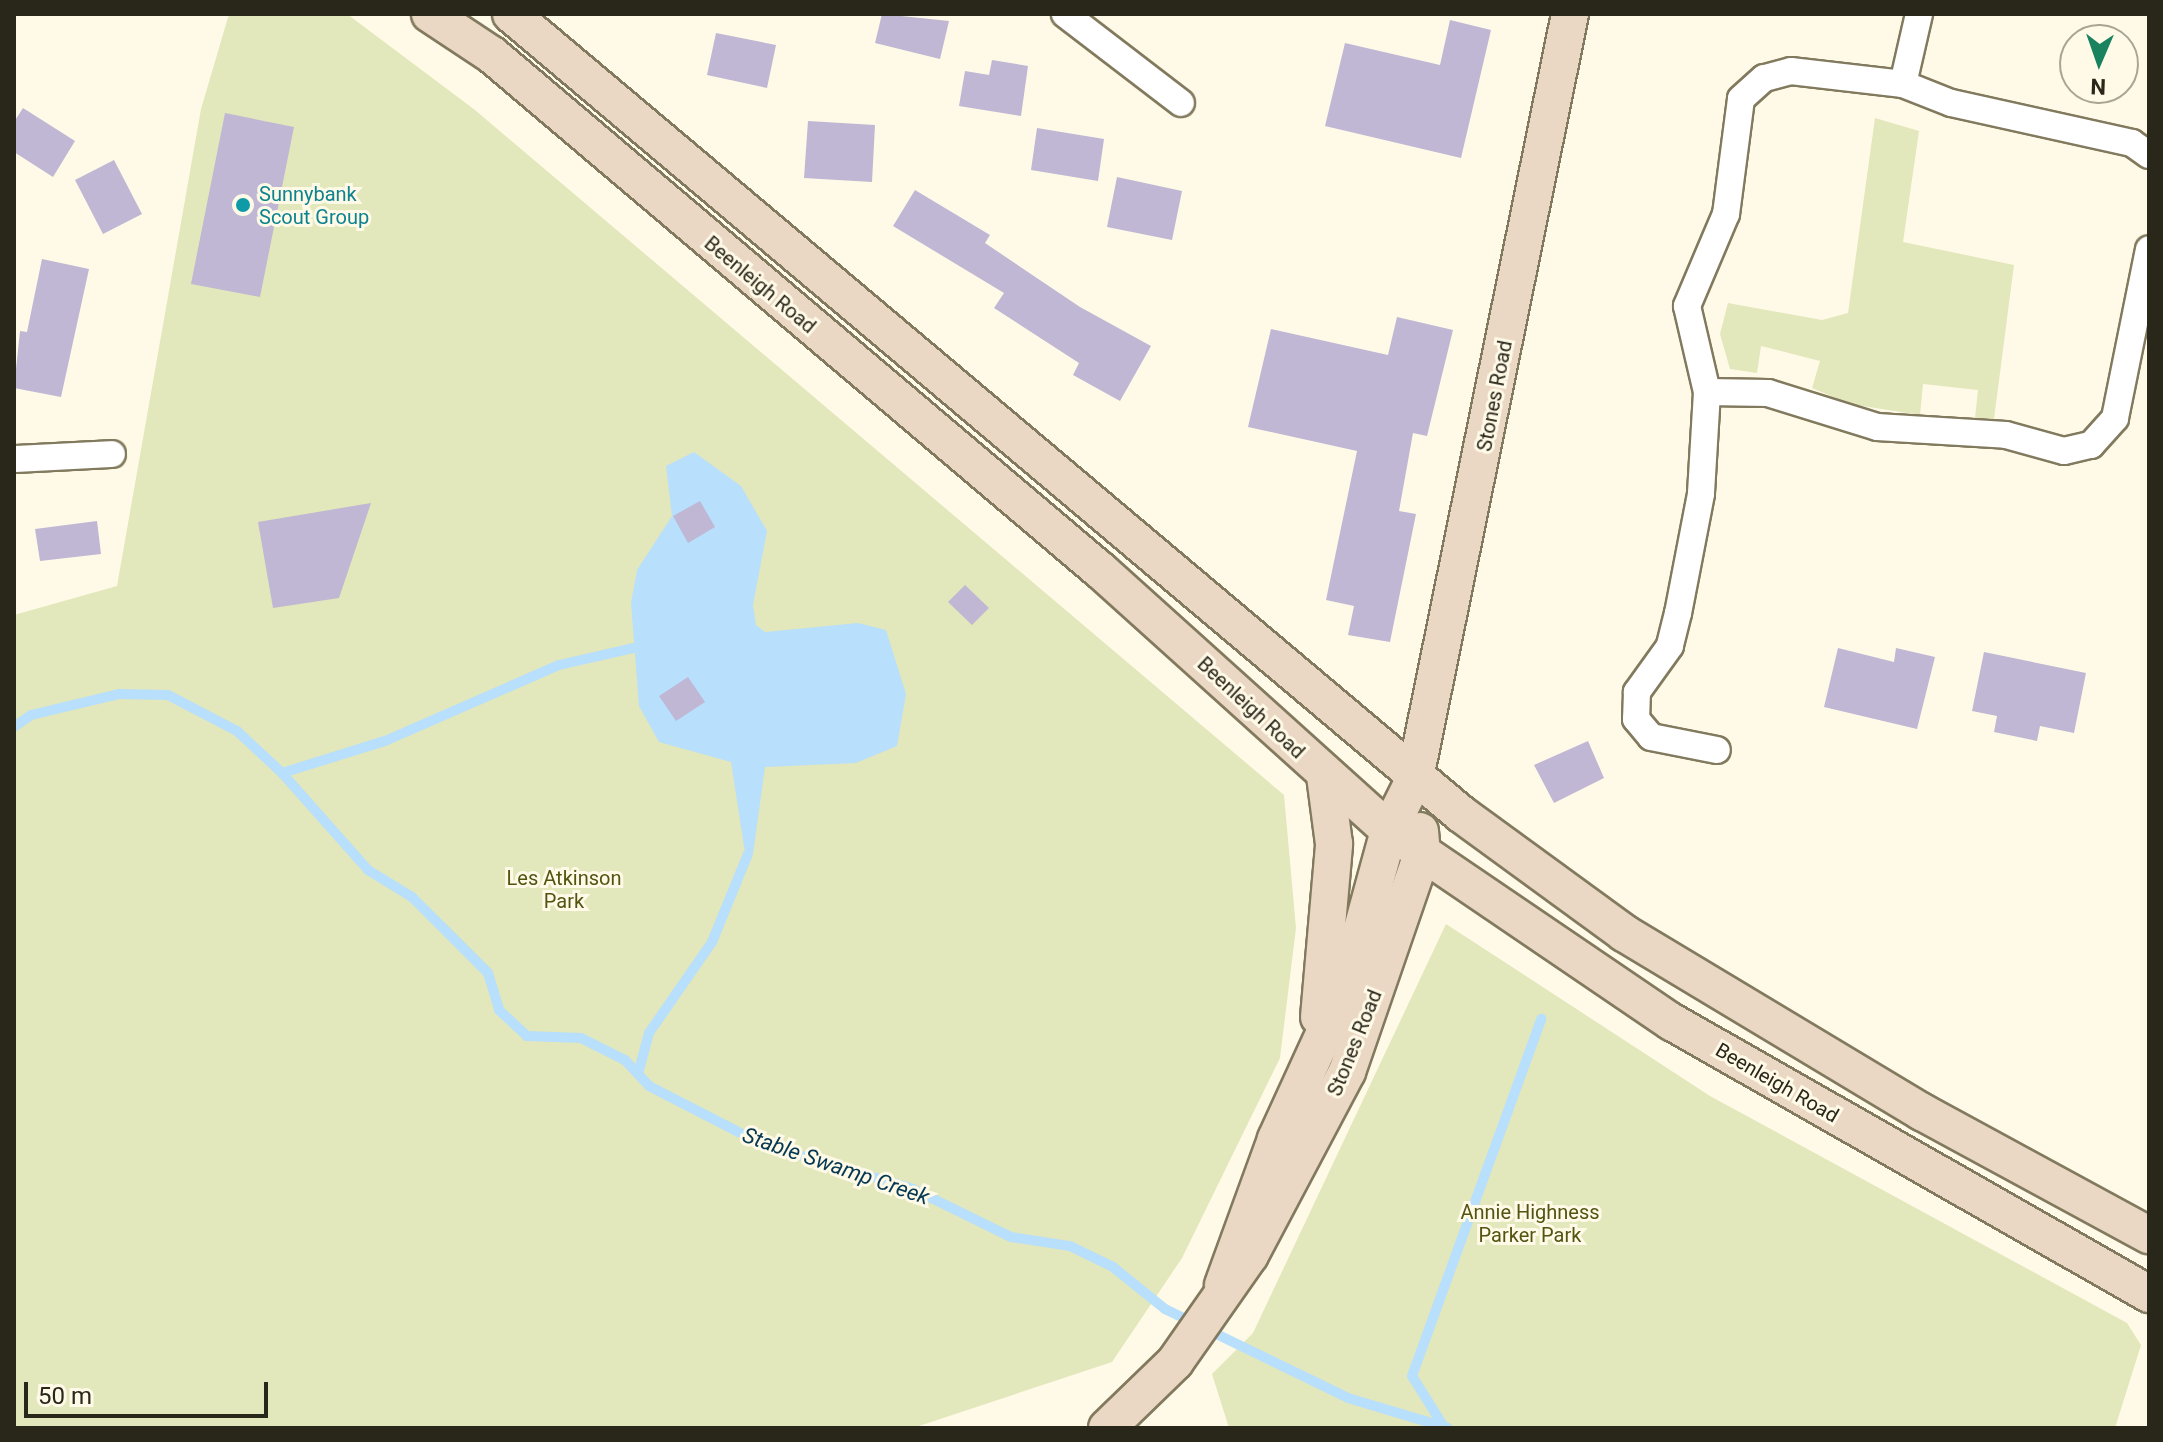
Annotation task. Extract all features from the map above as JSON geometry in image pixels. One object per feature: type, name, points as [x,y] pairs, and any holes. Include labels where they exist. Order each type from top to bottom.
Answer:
[{"type":"main road","name":"Beenleigh Road","points":[[430,14],[492,55],[1100,570],[1325,776],[1389,830],[1672,1022],[2149,1294]]},
{"type":"main road","points":[[511,14],[1415,778],[1624,933],[1922,1112],[2149,1235]]},
{"type":"main road","name":"Stones Road","points":[[1223,1285],[1315,1050],[1347,984],[1389,830],[1415,778],[1570,14]]},
{"type":"main road","name":"Stones Road","points":[[1315,1050],[1334,844],[1325,776]]},
{"type":"main road","name":"Stones Road","points":[[1107,1428],[1175,1362],[1223,1285],[1250,1255],[1347,1072],[1422,854],[1415,778]]},
{"type":"street","points":[[1065,14],[1181,103]]},
{"type":"street","points":[[1903,84],[1919,14]]},
{"type":"street","points":[[1717,750],[1651,737],[1636,719],[1637,692],[1670,646],[1701,494],[1707,392],[1687,306],[1726,214],[1741,99],[1764,78],[1791,71],[1903,84],[1951,103],[2132,143],[2149,155]]},
{"type":"street","points":[[1707,392],[1768,393],[1877,427],[2006,435],[2064,451],[2091,445],[2115,418],[2149,249]]},
{"type":"street","points":[[14,459],[112,454]]},
{"type":"green space","name":"Les Atkinson Park","points":[[229,14],[347,14],[475,110],[1284,795],[1296,928],[1280,1058],[1182,1258],[1112,1362],[913,1428],[14,1428],[14,615],[117,586],[201,109]]},
{"type":"green space","points":[[1875,118],[1919,131],[1903,242],[2014,265],[1994,419],[1975,418],[1978,390],[1923,384],[1920,415],[1850,404],[1812,388],[1820,361],[1761,346],[1757,373],[1730,369],[1720,334],[1728,303],[1822,320],[1848,313]]},
{"type":"green space","name":"Annie Highness Parker Park","points":[[1446,924],[1710,1096],[2127,1323],[2141,1345],[2115,1428],[1229,1428],[1212,1374],[1253,1333]]},
{"type":"water","points":[[694,452],[741,486],[767,531],[753,605],[756,625],[765,632],[858,623],[886,630],[906,694],[897,746],[856,763],[765,767],[753,854],[745,853],[731,762],[659,742],[639,706],[631,603],[637,570],[672,516],[666,466]]},
{"type":"building","points":[[882,14],[949,21],[940,59],[875,43]]},
{"type":"building","points":[[1450,20],[1491,30],[1461,158],[1325,126],[1345,43],[1440,65]]},
{"type":"building","points":[[716,33],[776,45],[767,88],[707,75]]},
{"type":"building","points":[[992,60],[1028,66],[1021,116],[959,106],[965,71],[989,75]]},
{"type":"building","points":[[23,108],[75,141],[53,177],[14,152],[14,122]]},
{"type":"building","name":"Sunnybank Scout Group","points":[[225,113],[294,127],[260,297],[191,284]]},
{"type":"building","points":[[808,121],[875,125],[872,182],[804,178]]},
{"type":"building","points":[[1037,128],[1104,139],[1098,181],[1031,170]]},
{"type":"building","points":[[114,160],[142,214],[103,234],[75,180]]},
{"type":"building","points":[[1117,177],[1182,191],[1172,240],[1107,227]]},
{"type":"building","points":[[915,190],[990,235],[985,243],[1080,307],[1151,346],[1120,401],[1073,375],[1079,363],[994,308],[1004,293],[893,226]]},
{"type":"building","points":[[42,259],[89,269],[61,397],[14,388],[20,331],[27,332]]},
{"type":"building","points":[[1397,317],[1453,330],[1427,436],[1413,433],[1399,511],[1416,514],[1390,642],[1348,635],[1354,606],[1326,600],[1357,451],[1248,427],[1271,329],[1388,355]]},
{"type":"building","points":[[700,501],[715,527],[688,543],[673,516]]},
{"type":"building","points":[[371,503],[339,598],[273,608],[258,522]]},
{"type":"building","points":[[97,521],[101,554],[40,561],[35,529]]},
{"type":"building","points":[[965,585],[989,608],[972,625],[948,602]]},
{"type":"building","points":[[1838,648],[1894,662],[1896,648],[1935,657],[1917,729],[1824,707]]},
{"type":"building","points":[[1984,652],[2086,673],[2074,733],[2040,726],[2037,741],[1994,732],[1997,716],[1972,711]]},
{"type":"building","points":[[688,677],[705,702],[676,721],[659,696]]},
{"type":"building","points":[[1588,741],[1604,778],[1554,803],[1534,765]]},
{"type":"waterway","points":[[282,773],[385,741],[559,665],[633,648]]},
{"type":"waterway","name":"Stable Swamp Creek","points":[[14,727],[31,715],[119,694],[168,695],[237,731],[282,773],[368,870],[412,897],[488,973],[499,1010],[527,1036],[581,1038],[625,1060],[649,1086],[762,1144],[913,1189],[1011,1237],[1070,1246],[1113,1267],[1165,1309],[1348,1398],[1448,1428]]},
{"type":"waterway","points":[[638,1074],[649,1033],[712,942],[748,854]]},
{"type":"waterway","points":[[1444,1427],[1412,1376],[1541,1019]]},
{"type":"place","name":"Sunnybank Scout Group","points":[[243,205]]}]
